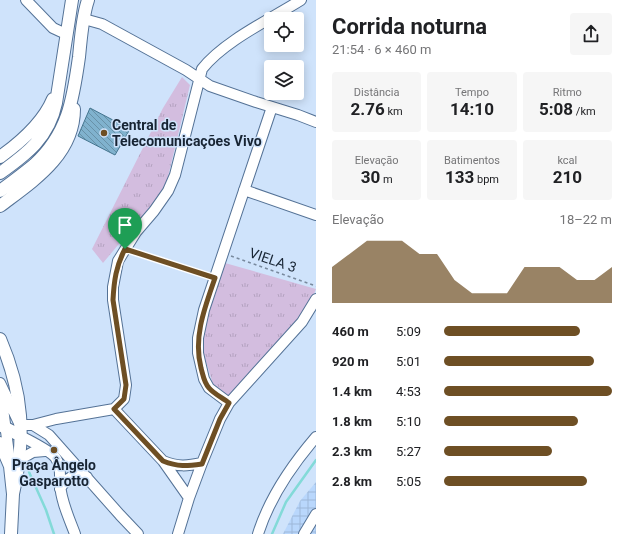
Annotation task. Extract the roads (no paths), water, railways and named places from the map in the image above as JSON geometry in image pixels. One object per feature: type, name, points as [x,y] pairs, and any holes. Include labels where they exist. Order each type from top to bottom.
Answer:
[{"type":"main road","points":[[0,173],[27,152],[41,138],[52,119],[72,0]]},
{"type":"main road","points":[[0,206],[44,171],[60,153],[71,132],[74,116],[74,94],[88,0]]},
{"type":"main road","points":[[0,158],[31,132],[52,103],[57,88]]},
{"type":"main road","points":[[0,191],[34,165],[52,145],[67,117],[74,94]]},
{"type":"main road","points":[[0,338],[11,364],[18,392],[21,431],[15,463],[11,534]]},
{"type":"main road","points":[[3,427],[21,431]]},
{"type":"main road","points":[[0,443],[15,463]]},
{"type":"street","points":[[26,0],[53,28],[66,34]]},
{"type":"street","points":[[21,431],[33,425],[56,419],[114,409],[124,399],[126,385],[113,300],[113,287],[118,261],[136,232],[164,196],[172,183],[202,69],[209,60],[221,50],[301,0]]},
{"type":"street","points":[[84,19],[102,24],[199,78],[210,86],[316,122]]},
{"type":"street","points":[[229,403],[209,388],[204,379],[198,353],[198,338],[204,310],[272,107]]},
{"type":"street","points":[[244,190],[316,214]]},
{"type":"street","points":[[178,534],[189,498],[202,464],[220,419],[229,403],[302,322],[316,299]]},
{"type":"street","points":[[0,384],[21,431],[45,451],[53,455],[58,461],[60,471],[60,489],[65,509],[75,534]]},
{"type":"street","points":[[0,384],[3,427],[15,463],[30,453],[45,451]]},
{"type":"street","points":[[114,409],[163,461],[189,498]]},
{"type":"street","points":[[33,425],[49,435],[138,534]]},
{"type":"street","points":[[258,534],[281,486],[316,437]]},
{"type":"street","points":[[163,461],[172,465],[182,466],[202,464]]},
{"type":"street","points":[[60,489],[70,477],[77,475],[87,477]]},
{"type":"street","points":[[304,534],[316,514]]},
{"type":"waterway","points":[[272,534],[286,502],[316,460]]},
{"type":"waterway","points":[[29,472],[46,510],[54,534]]},
{"type":"place","name":"Central de Telecomunicações Vivo","points":[[104,133]]},
{"type":"place","name":"Praça Ângelo Gasparotto","points":[[54,450]]}]
